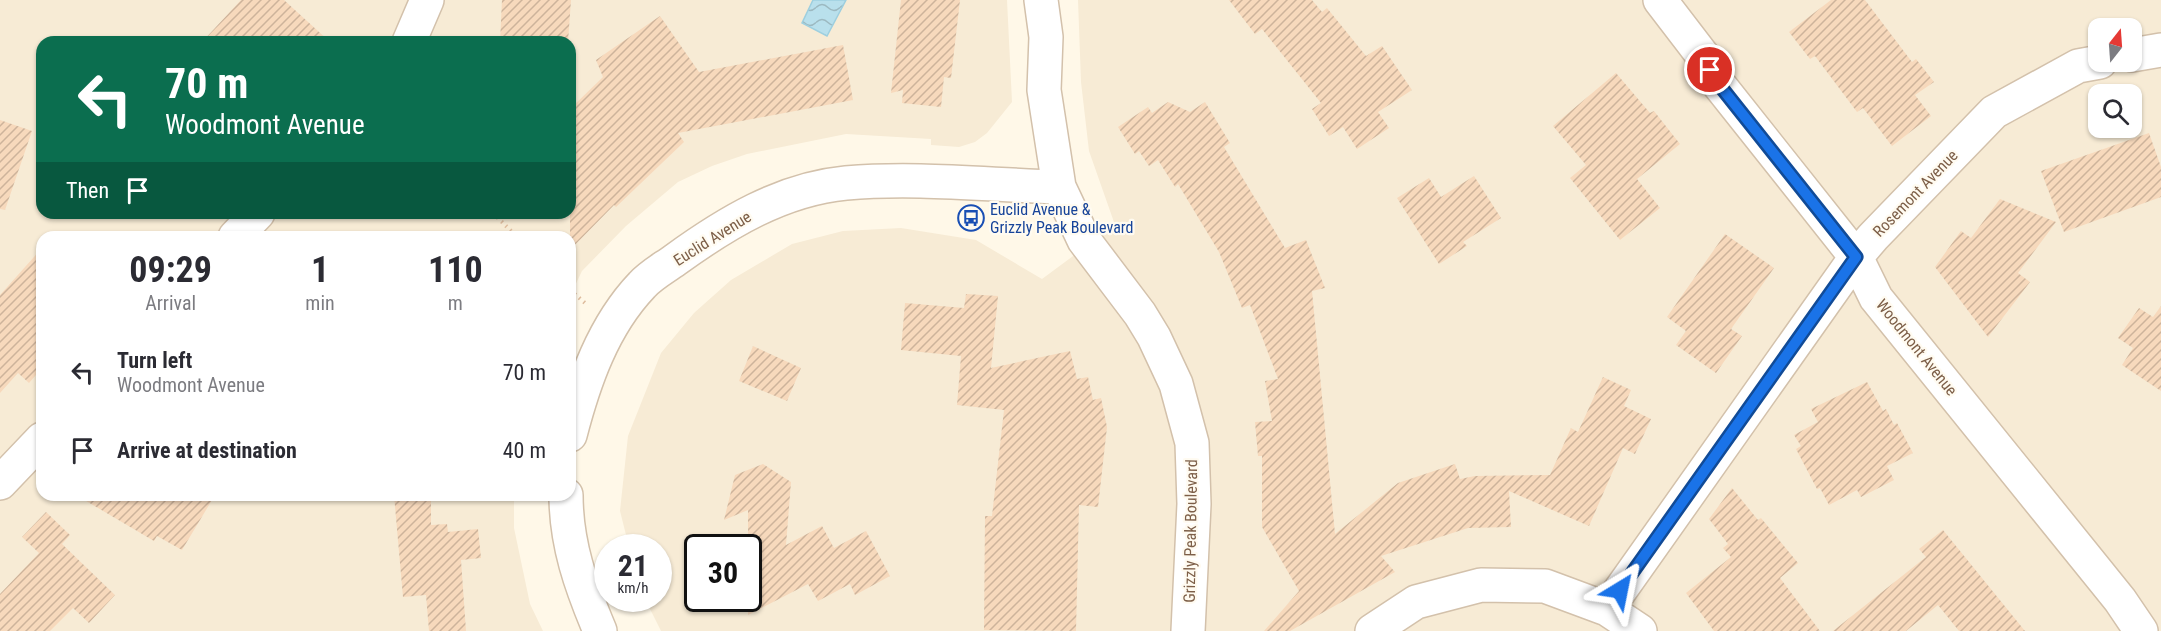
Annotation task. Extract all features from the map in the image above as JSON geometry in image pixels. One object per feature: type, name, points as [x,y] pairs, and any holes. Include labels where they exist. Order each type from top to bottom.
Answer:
[{"type":"street","points":[[412,36],[427,0]]},
{"type":"street","name":"Grizzly Peak Boulevard","points":[[1041,0],[1046,37],[1044,90],[1059,187],[1084,240],[1140,314],[1176,384],[1192,443],[1194,504],[1188,631]]},
{"type":"street","name":"Woodmont Avenue","points":[[1660,0],[1706,60],[1713,77],[1856,257],[1876,298],[2120,600],[2141,631]]},
{"type":"street","points":[[2142,53],[2161,50]]},
{"type":"street","name":"Rosemont Avenue","points":[[1607,609],[1856,257],[1994,112],[2078,66],[2088,64]]},
{"type":"street","name":"Euclid Avenue","points":[[576,413],[586,377],[611,327],[642,284],[737,217],[794,194],[844,183],[917,179],[1059,187]]},
{"type":"street","points":[[241,231],[252,219]]},
{"type":"street","points":[[0,483],[36,445]]},
{"type":"street","points":[[566,501],[570,543],[580,585],[600,631]]},
{"type":"street","points":[[1372,631],[1416,602],[1481,585],[1545,586],[1607,609],[1640,631]]},
{"type":"path","points":[[499,219],[511,231]]},
{"type":"shaded area","points":[[0,0],[1007,0],[1012,102],[987,133],[975,142],[959,147],[931,145],[931,139],[846,134],[747,154],[712,166],[678,182],[626,226],[582,271],[576,284],[576,231],[36,231],[36,501],[514,501],[514,528],[530,604],[543,631],[0,631]]},
{"type":"shaded area","points":[[1078,0],[2161,0],[2161,631],[661,631],[652,612],[672,612],[672,534],[626,534],[620,511],[628,436],[661,353],[694,313],[731,280],[792,244],[843,231],[901,228],[976,240],[1042,279],[1115,225],[1089,151],[1081,82]]},
{"type":"water","points":[[813,0],[846,0],[827,36],[802,23]]},
{"type":"building","points":[[241,0],[284,0],[323,36],[208,36]]},
{"type":"building","points":[[502,0],[571,0],[568,36],[500,36]]},
{"type":"building","points":[[901,0],[960,0],[951,78],[944,77],[941,107],[902,103],[903,90],[891,93]]},
{"type":"building","points":[[1229,0],[1312,0],[1322,12],[1327,8],[1366,56],[1382,46],[1412,90],[1378,112],[1389,128],[1357,149],[1343,127],[1329,136],[1312,109],[1321,103],[1262,29],[1255,34]]},
{"type":"building","points":[[1831,0],[1865,0],[1912,62],[1916,59],[1934,82],[1915,95],[1931,116],[1892,146],[1863,108],[1857,112],[1815,56],[1810,59],[1789,32]]},
{"type":"building","points":[[660,16],[699,72],[843,45],[853,100],[678,133],[684,142],[616,207],[614,205],[576,244],[576,231],[570,231],[570,219],[576,219],[576,103],[603,77],[596,60]]},
{"type":"building","points":[[1616,73],[1650,113],[1654,111],[1680,144],[1637,179],[1660,208],[1620,240],[1570,178],[1586,165],[1553,126]]},
{"type":"building","points":[[1168,102],[1190,112],[1205,102],[1230,143],[1224,147],[1285,248],[1306,240],[1325,288],[1312,291],[1335,534],[1398,483],[1455,464],[1460,479],[1475,476],[1550,475],[1571,428],[1578,432],[1603,377],[1631,390],[1624,406],[1651,419],[1635,454],[1623,448],[1589,526],[1509,491],[1511,527],[1468,528],[1381,556],[1395,572],[1290,631],[1264,631],[1299,591],[1262,527],[1262,456],[1258,456],[1255,422],[1272,421],[1265,381],[1278,379],[1250,305],[1242,308],[1219,252],[1178,184],[1175,187],[1158,160],[1149,166],[1139,151],[1135,154],[1118,127],[1148,107],[1152,113]]},
{"type":"building","points":[[0,120],[32,131],[5,210],[0,209]]},
{"type":"building","points":[[2149,133],[2161,167],[2161,197],[2064,232],[2041,171],[2135,138],[2142,138],[2142,135]]},
{"type":"building","points":[[1474,176],[1501,218],[1463,242],[1467,246],[1439,264],[1397,198],[1429,178],[1441,197]]},
{"type":"building","points":[[2000,199],[2056,222],[2018,273],[2030,282],[1988,337],[1935,267],[1961,231],[1971,238]]},
{"type":"building","points":[[1725,234],[1774,268],[1731,329],[1742,336],[1716,373],[1676,345],[1686,331],[1667,317]]},
{"type":"building","points":[[36,255],[36,375],[29,383],[18,373],[0,393],[0,295]]},
{"type":"building","points":[[966,294],[998,296],[991,368],[1070,351],[1077,379],[1088,377],[1093,400],[1101,398],[1107,427],[1098,507],[1079,505],[1076,631],[984,630],[985,516],[992,516],[1004,410],[957,405],[961,356],[901,350],[905,303],[964,308]]},
{"type":"building","points":[[2161,306],[2161,391],[2122,365],[2133,348],[2118,338],[2139,308],[2153,317]]},
{"type":"building","points":[[753,346],[801,368],[787,401],[739,381]]},
{"type":"building","points":[[1867,382],[1883,411],[1886,409],[1894,425],[1897,423],[1913,453],[1887,466],[1894,480],[1861,497],[1857,490],[1829,505],[1820,488],[1817,489],[1796,449],[1801,446],[1794,435],[1818,422],[1811,409]]},
{"type":"building","points":[[763,464],[791,482],[786,545],[822,526],[834,548],[866,531],[890,576],[855,595],[850,584],[818,601],[808,584],[762,608],[762,534],[748,534],[748,510],[724,520],[735,475]]},
{"type":"building","points":[[1732,488],[1758,520],[1761,518],[1798,563],[1780,578],[1820,631],[1714,631],[1686,593],[1731,557],[1723,548],[1728,544],[1709,519]]},
{"type":"building","points":[[86,501],[211,501],[182,550],[157,536],[154,541]]},
{"type":"building","points":[[395,501],[431,501],[431,525],[447,524],[448,532],[478,529],[481,558],[461,560],[466,631],[429,631],[426,595],[403,597]]},
{"type":"building","points":[[46,512],[70,535],[62,544],[115,595],[89,623],[73,608],[50,631],[0,631],[0,594],[39,553],[22,537]]},
{"type":"building","points":[[1943,530],[2025,631],[1959,631],[1938,605],[1906,631],[1833,631],[1926,557],[1919,549]]},
{"type":"place","name":"Euclid Avenue & Grizzly Peak Boulevard","points":[[971,218]]},
{"type":"route","points":[[1620,590],[1856,257],[1713,77],[1710,70]]}]
